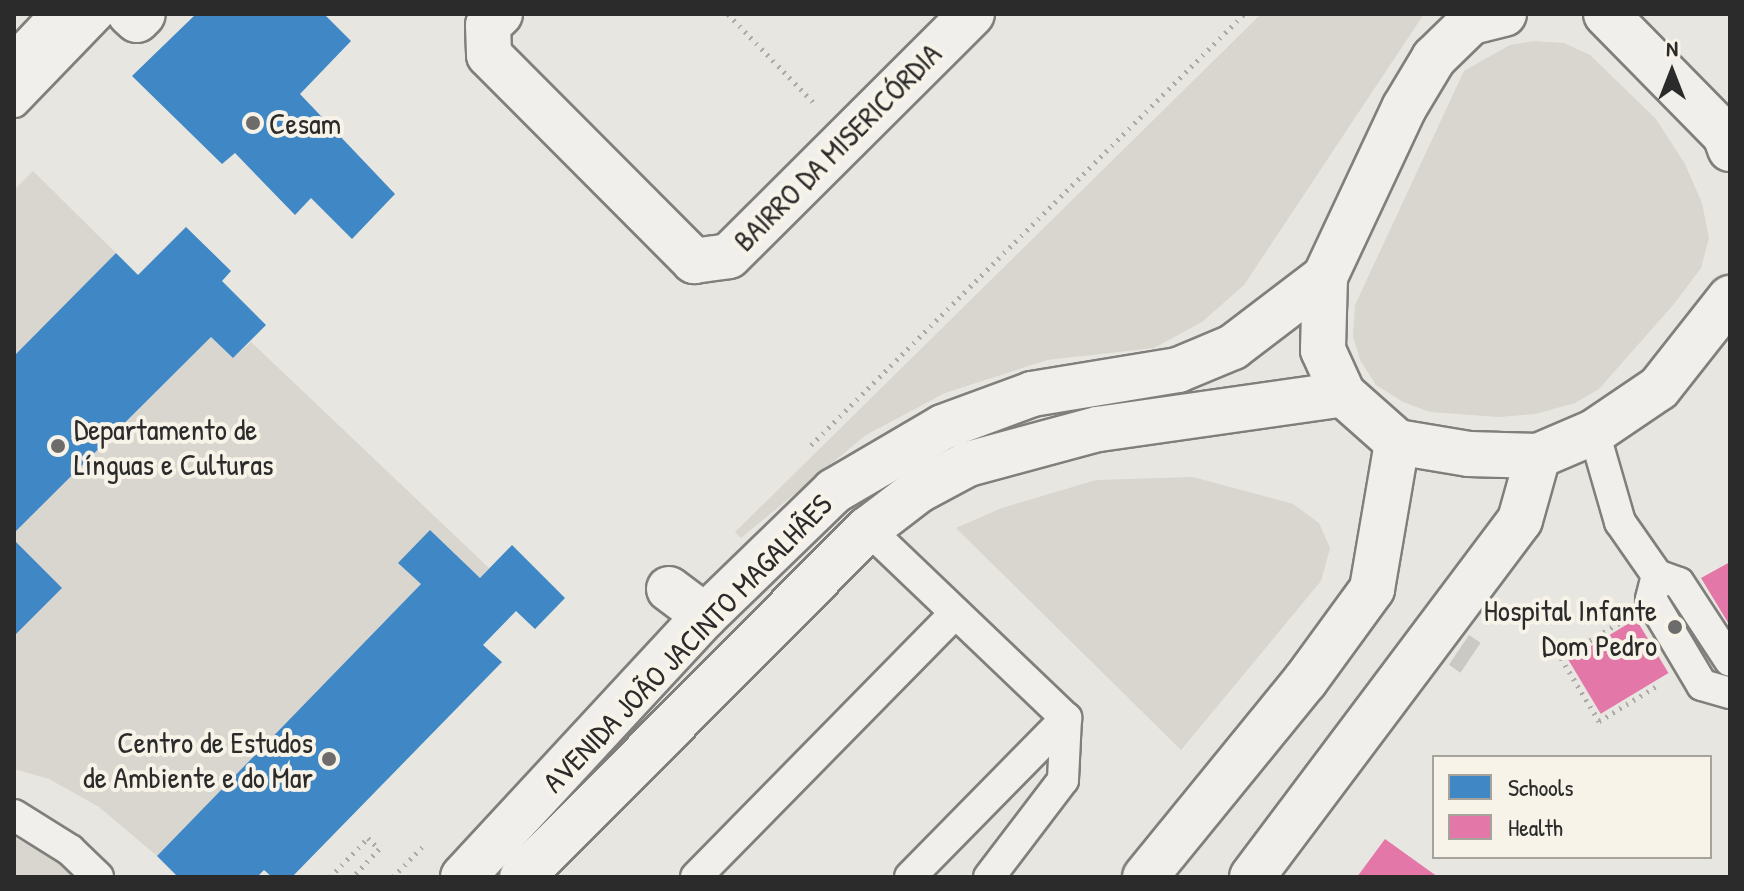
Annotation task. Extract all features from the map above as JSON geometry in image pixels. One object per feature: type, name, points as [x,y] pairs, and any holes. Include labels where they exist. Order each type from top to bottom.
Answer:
[{"type":"street","points":[[14,68],[65,14]]},
{"type":"street","points":[[130,14],[137,20],[143,14]]},
{"type":"street","name":"BAIRRO DA MISERICÓRDIA","points":[[500,14],[488,25],[489,55],[694,261],[729,256],[972,14]]},
{"type":"street","points":[[1608,14],[1728,138]]},
{"type":"street","points":[[1482,17],[1434,58],[1404,108],[1325,277],[1323,350],[1343,394],[1397,442],[1469,454],[1538,456],[1594,432],[1659,388],[1730,298]]},
{"type":"street","name":"AVENIDA JOÃO JACINTO MAGALHÃES","points":[[463,877],[705,616],[834,491],[943,427],[1032,394],[1178,370],[1233,347],[1325,277]]},
{"type":"street","name":"AVENIDA JOÃO JACINTO MAGALHÃES","points":[[522,877],[868,529],[919,490],[968,464],[1098,429],[1343,394]]},
{"type":"street","points":[[1145,877],[1305,681],[1372,589],[1397,442]]},
{"type":"street","points":[[1252,877],[1520,520],[1538,456]]},
{"type":"street","points":[[669,589],[705,616]]},
{"type":"lane","points":[[14,102],[99,14]]},
{"type":"lane","points":[[1594,432],[1620,522],[1657,575],[1679,583],[1730,661]]},
{"type":"lane","points":[[868,529],[1066,718],[1063,780],[989,877]]},
{"type":"lane","points":[[1657,575],[1651,599],[1702,685],[1730,691]]},
{"type":"lane","points":[[1666,625],[1695,607]]},
{"type":"lane","points":[[696,877],[955,613]]},
{"type":"lane","points":[[910,877],[1066,718]]},
{"type":"lane","points":[[14,815],[70,850],[98,877]]},
{"type":"path","points":[[728,14],[847,137]]},
{"type":"path","points":[[735,21],[742,14]]},
{"type":"path","points":[[1624,620],[1561,658],[1599,721],[1663,682]]},
{"type":"path","points":[[330,877],[368,838],[379,849],[353,877]]},
{"type":"shaded area","points":[[1261,14],[1424,14],[1244,285],[1202,322],[1154,348],[1047,360],[945,393],[866,435],[741,538],[735,532]]},
{"type":"shaded area","points":[[1534,41],[1564,43],[1590,55],[1656,119],[1685,164],[1702,203],[1709,238],[1701,268],[1674,304],[1599,389],[1575,403],[1535,414],[1499,417],[1430,412],[1403,402],[1376,385],[1360,360],[1353,336],[1355,305],[1464,71],[1510,45]]},
{"type":"shaded area","points":[[33,171],[116,253],[14,356],[14,190]]},
{"type":"shaded area","points":[[211,337],[233,358],[251,342],[489,568],[480,578],[430,530],[421,584],[157,856],[99,807],[49,779],[14,769],[14,635],[62,588],[14,540],[14,533]]},
{"type":"shaded area","points":[[1193,477],[1293,504],[1319,523],[1330,548],[1321,581],[1181,750],[956,528],[1002,508],[1096,480]]},
{"type":"shaded area","points":[[14,837],[66,867],[75,877],[14,877]]},
{"type":"building: Schools","name":"Cesam","points":[[196,14],[324,14],[351,41],[300,94],[395,194],[352,239],[311,198],[295,215],[235,153],[222,164],[132,76]]},
{"type":"building: Schools","name":"Departamento de Línguas e Culturas","points":[[186,227],[231,271],[222,281],[266,325],[233,358],[211,337],[14,533],[14,356],[116,253],[138,275]]},
{"type":"building: Schools","name":"Centro de Estudos de Ambiente e do Mar","points":[[430,530],[480,578],[512,545],[565,598],[535,629],[516,611],[483,645],[502,662],[292,877],[272,877],[264,870],[257,877],[178,877],[157,856],[421,584],[398,563]]},
{"type":"building: Schools","name":"Departamento de Línguas e Culturas","points":[[14,540],[62,588],[14,636]]},
{"type":"building: Health","points":[[1730,562],[1730,626],[1701,578]]},
{"type":"building: Health","points":[[1636,619],[1668,673],[1601,714],[1568,660]]},
{"type":"building: Health","points":[[1385,839],[1438,877],[1357,877]]},
{"type":"building: Other","points":[[1469,635],[1481,643],[1460,673],[1449,665]]},
{"type":"place","name":"Cesam","points":[[253,123]]},
{"type":"place","name":"Departamento de Línguas e Culturas","points":[[58,446]]},
{"type":"place","name":"Hospital Infante Dom Pedro","points":[[1675,627]]},
{"type":"place","name":"Centro de Estudos de Ambiente e do Mar","points":[[329,759]]}]
